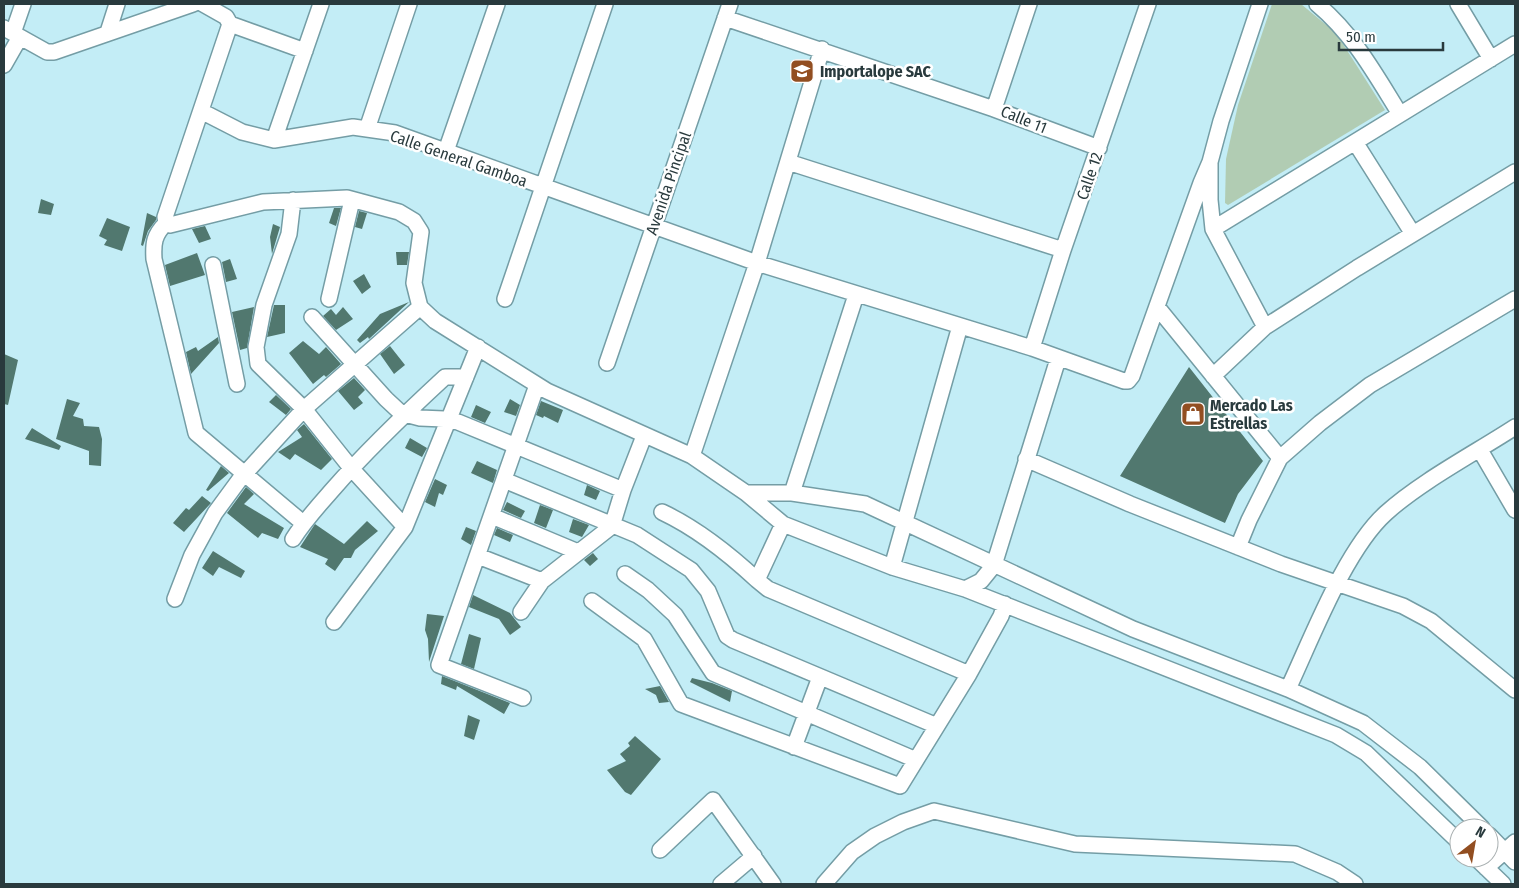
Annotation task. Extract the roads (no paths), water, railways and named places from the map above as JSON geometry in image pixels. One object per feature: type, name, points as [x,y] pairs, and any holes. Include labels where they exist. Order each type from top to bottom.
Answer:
[{"type":"street","points":[[4,65],[12,33],[23,4]]},
{"type":"street","points":[[108,32],[117,4]]},
{"type":"street","points":[[12,33],[47,52],[54,52],[193,4]]},
{"type":"street","points":[[203,4],[226,17],[230,24],[305,52]]},
{"type":"street","points":[[274,140],[321,4]]},
{"type":"street","points":[[367,128],[409,4]]},
{"type":"street","points":[[446,151],[497,4]]},
{"type":"street","points":[[505,299],[605,4]]},
{"type":"street","name":"Avenida Pincipal","points":[[607,363],[730,4]]},
{"type":"street","name":"Calle 11","points":[[1029,4],[994,109],[1099,148]]},
{"type":"street","name":"Calle 12","points":[[1032,348],[1063,250],[1148,4]]},
{"type":"street","points":[[1260,4],[1221,121],[1210,162],[1158,308],[1280,458]]},
{"type":"street","points":[[1317,4],[1345,30],[1363,54],[1400,114]]},
{"type":"street","points":[[1458,4],[1491,59]]},
{"type":"street","points":[[725,18],[822,49],[994,109]]},
{"type":"street","points":[[230,24],[166,217],[166,223],[153,240],[154,259],[196,433],[303,523]]},
{"type":"street","points":[[1213,229],[1515,44]]},
{"type":"street","points":[[692,456],[757,264],[822,49]]},
{"type":"street","name":"Calle General Gamboa","points":[[201,112],[242,132],[274,140],[353,127],[396,133],[654,225],[757,264],[1032,348],[1058,359],[1124,381],[1128,380],[1158,308]]},
{"type":"street","points":[[1355,142],[1413,234]]},
{"type":"street","points":[[788,162],[1063,250]]},
{"type":"street","points":[[1210,162],[1210,200],[1213,229],[1265,327]]},
{"type":"street","points":[[1213,376],[1265,327],[1515,172]]},
{"type":"street","points":[[166,223],[170,225],[263,202],[294,200],[352,200],[400,212],[414,221],[421,232],[414,283],[420,307],[435,321],[537,385],[644,436],[692,456],[746,493],[783,524],[892,567],[965,589],[1005,604],[1336,736],[1366,753],[1449,832]]},
{"type":"street","points":[[294,200],[289,234],[264,305],[256,347],[258,364],[304,409],[351,468],[405,527]]},
{"type":"street","points":[[329,300],[352,200]]},
{"type":"street","points":[[213,265],[237,384]]},
{"type":"street","points":[[792,493],[856,295]]},
{"type":"street","points":[[1238,547],[1249,520],[1280,458],[1320,423],[1370,385],[1514,303]]},
{"type":"street","points":[[175,599],[192,555],[215,513],[244,474],[304,409],[420,307]]},
{"type":"street","points":[[312,317],[386,399],[405,414],[449,420],[623,490]]},
{"type":"street","points":[[892,567],[960,326]]},
{"type":"street","points":[[334,622],[405,527],[478,347]]},
{"type":"street","points":[[965,589],[981,581],[994,565],[1058,359]]},
{"type":"street","points":[[294,539],[303,523],[351,468],[405,414],[445,377],[466,378]]},
{"type":"street","points":[[523,698],[439,665],[537,385]]},
{"type":"street","points":[[1288,689],[1338,583],[1363,540],[1385,513],[1515,427]]},
{"type":"street","points":[[521,612],[542,581],[612,526],[623,490],[644,436]]},
{"type":"street","points":[[1480,450],[1515,510]]},
{"type":"street","points":[[1026,459],[1238,547],[1402,606],[1431,622],[1515,690]]},
{"type":"street","points":[[504,480],[637,535],[691,570],[708,591],[727,636],[937,726]]},
{"type":"street","points":[[746,493],[792,493],[865,504],[1132,628],[1288,689],[1363,723],[1420,767],[1472,818]]},
{"type":"street","points":[[662,512],[693,528],[730,555],[768,589],[969,674]]},
{"type":"street","points":[[492,516],[578,552]]},
{"type":"street","points":[[758,580],[783,524]]},
{"type":"street","points":[[478,556],[542,581]]},
{"type":"street","points":[[625,574],[648,590],[675,616],[713,673],[916,760]]},
{"type":"street","points":[[592,601],[644,639],[681,704],[900,786],[969,674],[1001,616],[1005,604]]},
{"type":"street","points":[[794,747],[820,677]]},
{"type":"street","points":[[660,850],[713,800],[773,884]]},
{"type":"street","points":[[824,884],[852,852],[875,836],[903,822],[934,811],[1074,844],[1295,854],[1337,872],[1355,884]]},
{"type":"street","points":[[1499,852],[1510,846],[1515,862]]},
{"type":"street","points":[[722,884],[754,856]]},
{"type":"street","points":[[1486,868],[1503,884]]},
{"type":"place","name":"Importalope SAC","points":[[802,71]]},
{"type":"place","name":"Mercado Las Estrellas","points":[[1193,414]]}]
